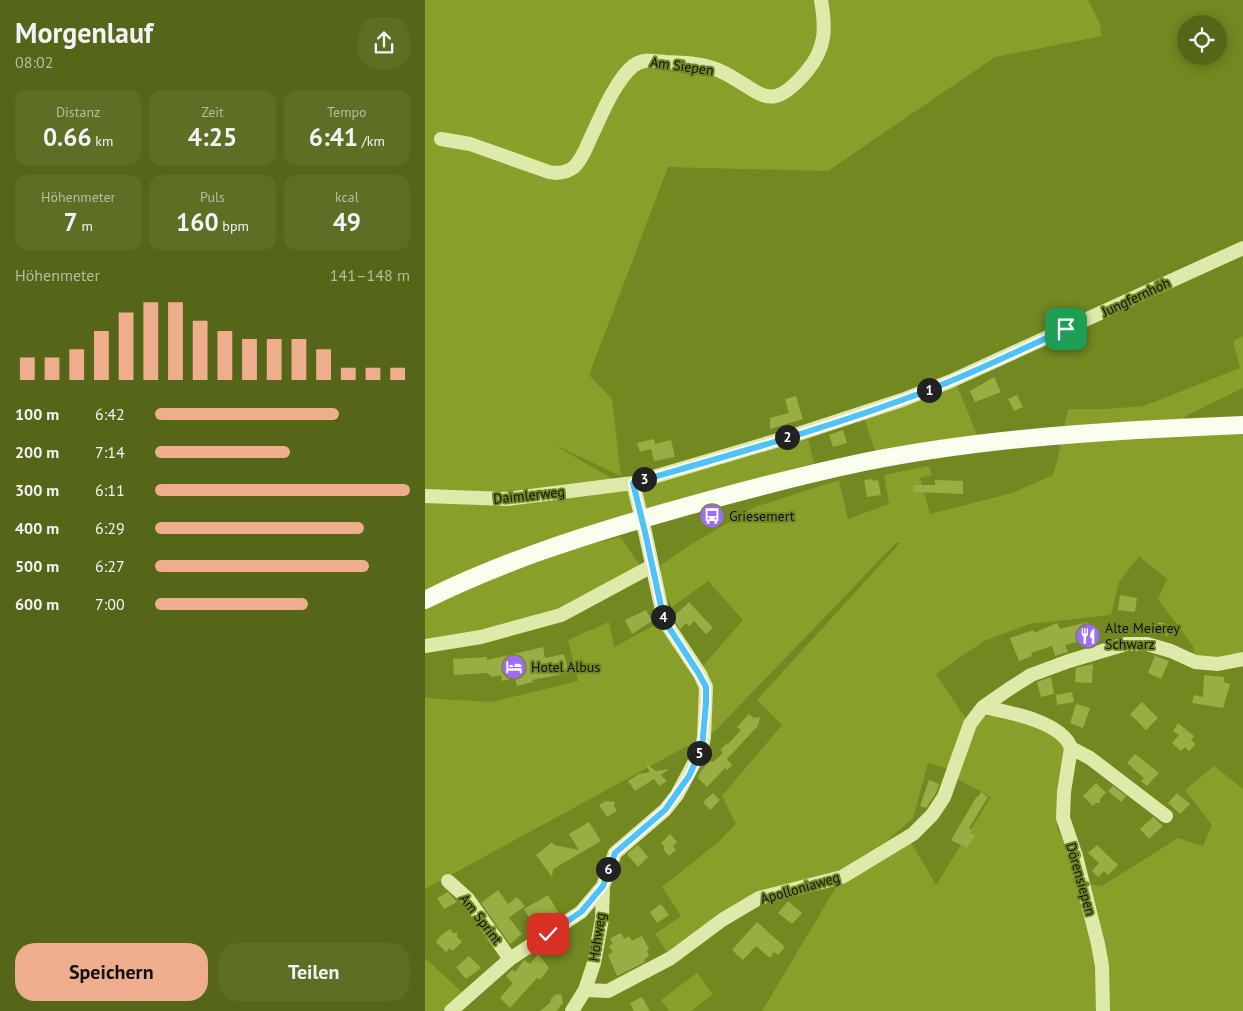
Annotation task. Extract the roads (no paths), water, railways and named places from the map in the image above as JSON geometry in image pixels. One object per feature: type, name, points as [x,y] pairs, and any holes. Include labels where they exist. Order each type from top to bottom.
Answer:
[{"type":"main road","points":[[425,600],[559,545],[745,490],[865,462],[923,452],[1062,435],[1243,425]]},
{"type":"street","name":"Am Siepen","points":[[441,140],[469,144],[549,172],[558,174],[566,171],[575,166],[586,149],[615,89],[634,65],[645,60],[707,66],[727,74],[767,97],[785,94],[817,59],[823,43],[821,0]]},
{"type":"street","name":"Jungfernhöh","points":[[633,483],[742,451],[901,400],[960,377],[1243,248]]},
{"type":"street","name":"Daimlerweg","points":[[425,496],[507,499],[633,483]]},
{"type":"street","name":"Höhweg","points":[[572,1011],[585,990],[594,963],[602,919],[603,886],[615,853],[665,810],[677,795],[702,748],[704,737],[706,687],[664,620],[633,483]]},
{"type":"street","points":[[425,646],[481,637],[561,616],[652,566]]},
{"type":"street","points":[[983,707],[1031,676],[1069,661],[1126,644],[1147,644],[1195,662],[1218,664],[1243,659]]},
{"type":"street","points":[[983,707],[1011,712],[1036,721],[1058,733],[1067,740],[1071,748],[1091,758],[1166,816]]},
{"type":"street","name":"Apolloniaweg","points":[[585,990],[609,991],[671,958],[721,920],[759,898],[842,877],[913,834],[932,815],[944,797],[970,724],[983,707]]},
{"type":"street","name":"Dörensiepen","points":[[1071,748],[1064,792],[1063,818],[1076,856],[1098,944],[1102,966],[1103,1011]]},
{"type":"street","name":"Am Sprint","points":[[448,881],[468,899],[510,959]]},
{"type":"street","name":"Am Sprint","points":[[451,1011],[510,959],[581,912],[603,886]]},
{"type":"place","name":"Griesemert","points":[[712,516]]},
{"type":"place","name":"Alte Meierey Schwarz","points":[[1088,636]]},
{"type":"place","name":"Hotel Albus","points":[[514,667]]}]
